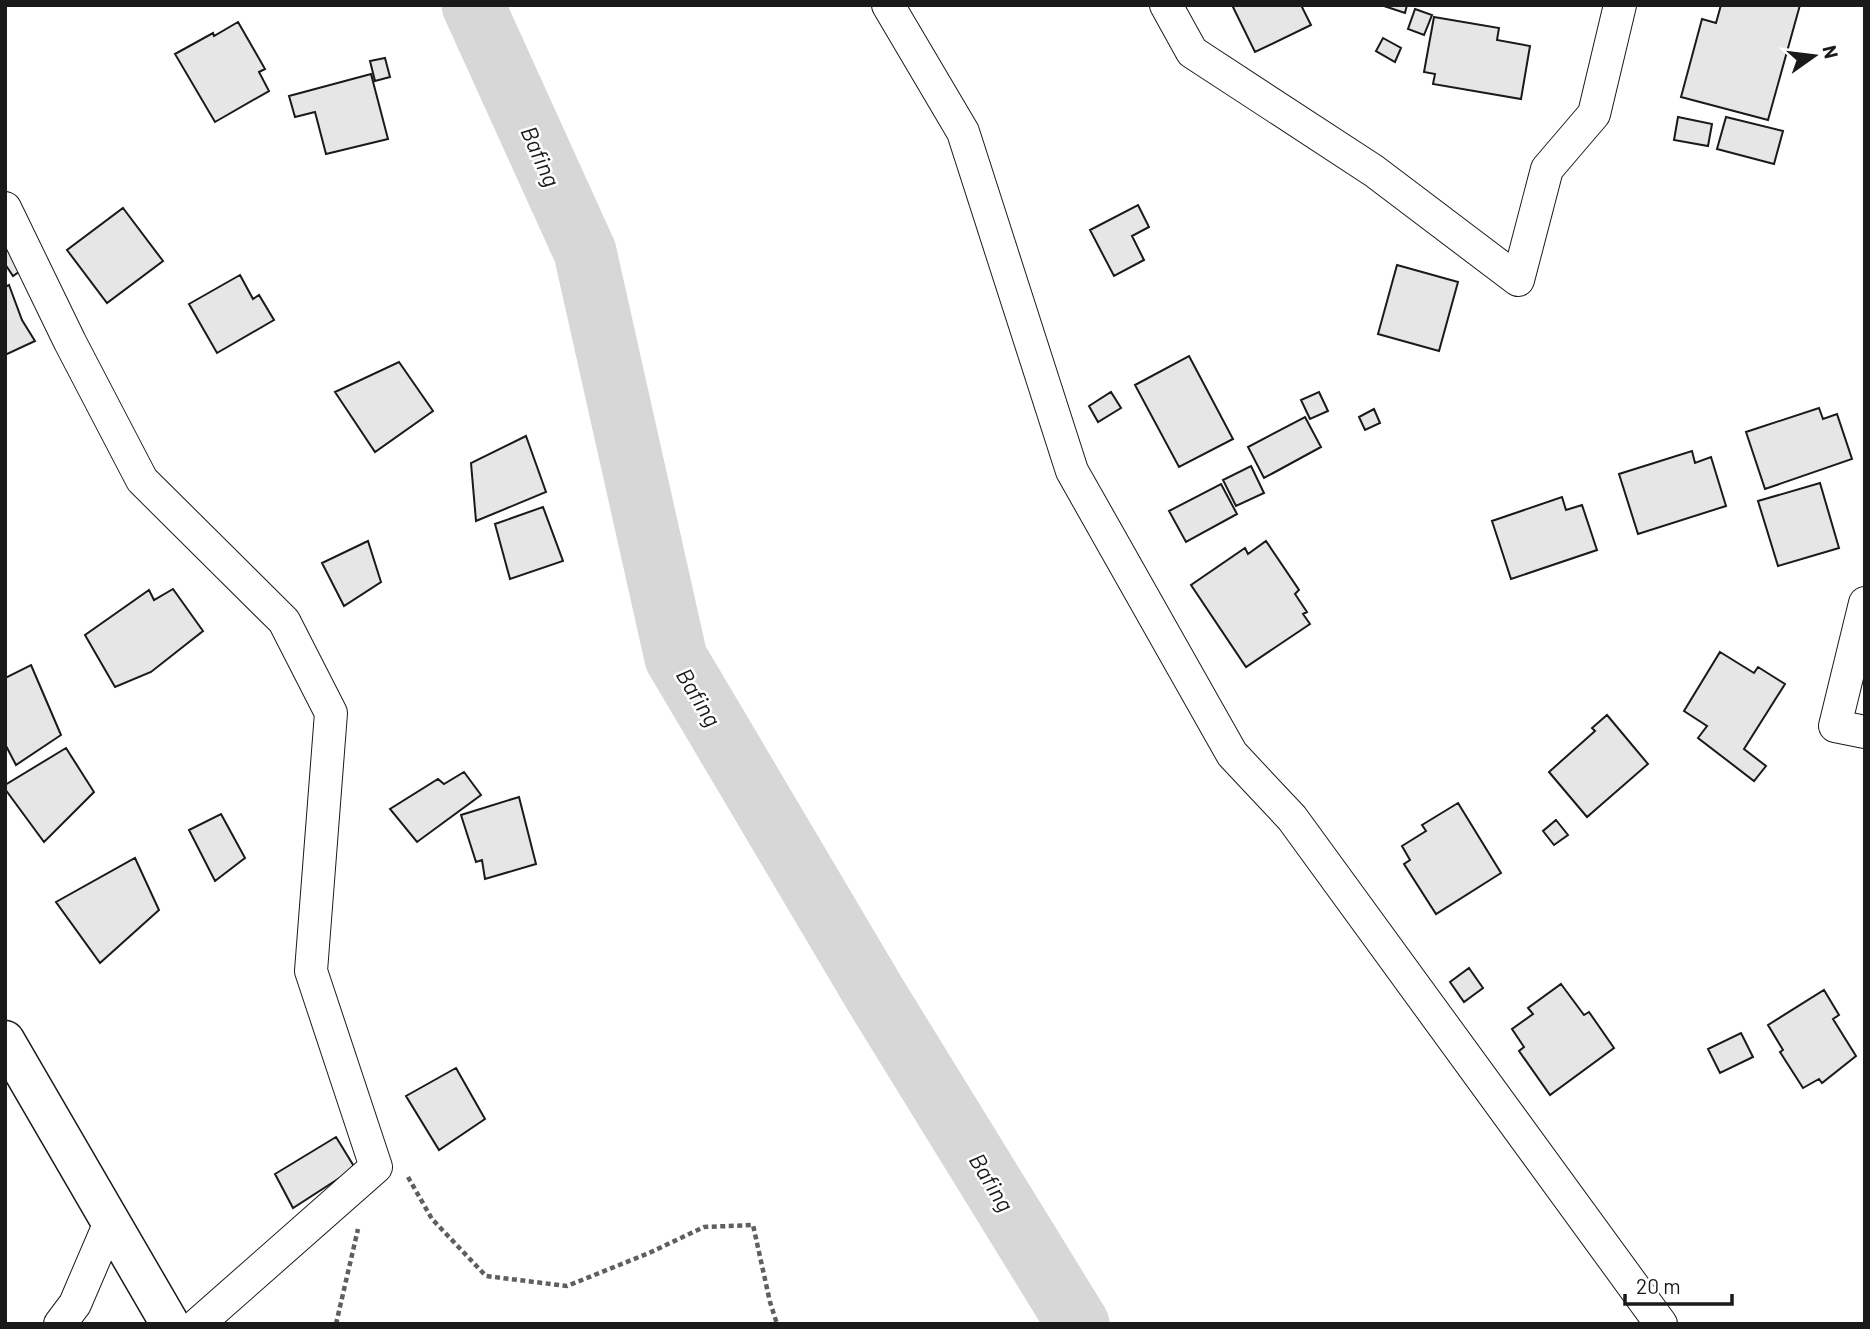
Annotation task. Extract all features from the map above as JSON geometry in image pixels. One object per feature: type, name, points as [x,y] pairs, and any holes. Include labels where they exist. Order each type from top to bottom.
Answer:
[{"type":"main road","points":[[5,1040],[170,1324]]},
{"type":"street","points":[[888,5],[963,132],[1072,471],[1232,754],[1292,818],[1661,1324]]},
{"type":"street","points":[[1166,5],[1192,52],[1374,171],[1518,280],[1546,169],[1594,114],[1620,5]]},
{"type":"street","points":[[5,208],[70,342],[142,480],[284,621],[331,713],[311,971],[390,1169],[198,1324]]},
{"type":"street","points":[[1865,603],[1835,726],[1865,732]]},
{"type":"street","points":[[60,1324],[75,1304],[111,1220]]},
{"type":"path","points":[[336,1324],[366,1193],[390,1169],[432,1219],[486,1276],[567,1286],[704,1227],[753,1225],[770,1302],[778,1324]]},
{"type":"building","points":[[1232,5],[1301,5],[1311,25],[1255,52]]},
{"type":"building","points":[[1381,5],[1407,5],[1405,13]]},
{"type":"building","points":[[1721,5],[1800,5],[1768,120],[1681,97],[1702,19],[1716,23]]},
{"type":"building","points":[[1415,9],[1432,15],[1424,35],[1408,29]]},
{"type":"building","points":[[1434,17],[1499,28],[1497,40],[1530,46],[1521,99],[1433,84],[1435,74],[1424,72]]},
{"type":"building","points":[[238,22],[265,69],[259,72],[269,91],[215,122],[175,54]]},
{"type":"building","points":[[1383,38],[1401,48],[1395,62],[1376,51]]},
{"type":"building","points":[[385,58],[390,77],[375,81],[370,61]]},
{"type":"building","points":[[371,74],[388,139],[326,154],[315,112],[295,117],[289,96]]},
{"type":"building","points":[[1678,117],[1712,124],[1708,146],[1674,140]]},
{"type":"building","points":[[1726,117],[1783,131],[1774,164],[1717,149]]},
{"type":"building","points":[[1138,205],[1149,227],[1132,236],[1144,260],[1114,276],[1090,230]]},
{"type":"building","points":[[123,208],[163,261],[107,303],[67,250]]},
{"type":"building","points":[[5,240],[23,269],[13,276],[5,264]]},
{"type":"building","points":[[1397,265],[1458,282],[1439,351],[1378,334]]},
{"type":"building","points":[[240,275],[253,299],[259,295],[274,320],[217,353],[189,304]]},
{"type":"building","points":[[9,285],[22,320],[35,341],[5,355],[5,287]]},
{"type":"building","points":[[1189,356],[1233,439],[1179,467],[1135,385]]},
{"type":"building","points":[[399,362],[433,411],[375,452],[335,392]]},
{"type":"building","points":[[1111,392],[1121,408],[1098,422],[1089,406]]},
{"type":"building","points":[[1319,392],[1328,411],[1310,419],[1301,400]]},
{"type":"building","points":[[1819,408],[1823,419],[1837,414],[1852,459],[1765,489],[1746,432]]},
{"type":"building","points":[[1374,409],[1380,423],[1365,430],[1359,417]]},
{"type":"building","points":[[1305,417],[1321,447],[1264,478],[1248,447]]},
{"type":"building","points":[[526,436],[546,492],[476,521],[471,463]]},
{"type":"building","points":[[1692,451],[1695,463],[1711,457],[1726,506],[1638,534],[1619,474]]},
{"type":"building","points":[[1251,466],[1264,493],[1236,506],[1223,480]]},
{"type":"building","points":[[1820,483],[1839,548],[1778,566],[1758,501]]},
{"type":"building","points":[[1221,484],[1237,514],[1186,542],[1169,511]]},
{"type":"building","points":[[1562,497],[1566,510],[1582,505],[1597,550],[1511,579],[1492,521]]},
{"type":"building","points":[[543,507],[563,561],[510,579],[495,524]]},
{"type":"building","points":[[368,541],[381,582],[344,606],[322,563]]},
{"type":"building","points":[[1266,541],[1299,590],[1295,594],[1307,612],[1303,614],[1310,624],[1246,667],[1191,585],[1245,548],[1248,554]]},
{"type":"building","points":[[173,589],[203,631],[151,672],[115,687],[85,635],[149,590],[154,600]]},
{"type":"building","points":[[1720,652],[1754,673],[1758,667],[1785,684],[1744,749],[1766,766],[1754,781],[1698,738],[1707,726],[1684,711]]},
{"type":"building","points":[[31,665],[61,735],[16,765],[5,744],[5,678]]},
{"type":"building","points":[[1607,715],[1648,764],[1587,817],[1549,772],[1595,731],[1592,728]]},
{"type":"building","points":[[66,748],[94,792],[44,842],[5,789],[5,785]]},
{"type":"building","points":[[464,772],[481,795],[417,842],[390,809],[438,779],[444,784]]},
{"type":"building","points":[[519,797],[536,864],[485,879],[482,860],[476,862],[461,815]]},
{"type":"building","points":[[1458,803],[1501,873],[1436,914],[1404,864],[1410,860],[1402,846],[1426,831],[1422,825]]},
{"type":"building","points":[[221,814],[245,858],[215,881],[189,830]]},
{"type":"building","points":[[1556,820],[1568,835],[1554,845],[1543,831]]},
{"type":"building","points":[[135,858],[159,910],[100,963],[56,902]]},
{"type":"building","points":[[1469,968],[1483,988],[1464,1002],[1450,982]]},
{"type":"building","points":[[1561,984],[1584,1015],[1589,1012],[1614,1048],[1550,1095],[1519,1051],[1524,1047],[1512,1029],[1533,1014],[1528,1008]]},
{"type":"building","points":[[1824,990],[1839,1015],[1833,1019],[1856,1056],[1822,1083],[1819,1079],[1803,1088],[1780,1052],[1783,1050],[1768,1025]]},
{"type":"building","points":[[1741,1033],[1753,1057],[1720,1073],[1708,1049]]},
{"type":"building","points":[[456,1068],[485,1119],[439,1150],[406,1096]]},
{"type":"building","points":[[336,1137],[355,1168],[293,1208],[275,1174]]},
{"type":"waterway","name":"Bafing","points":[[473,5],[585,252],[676,658],[876,996],[1078,1324]]}]
